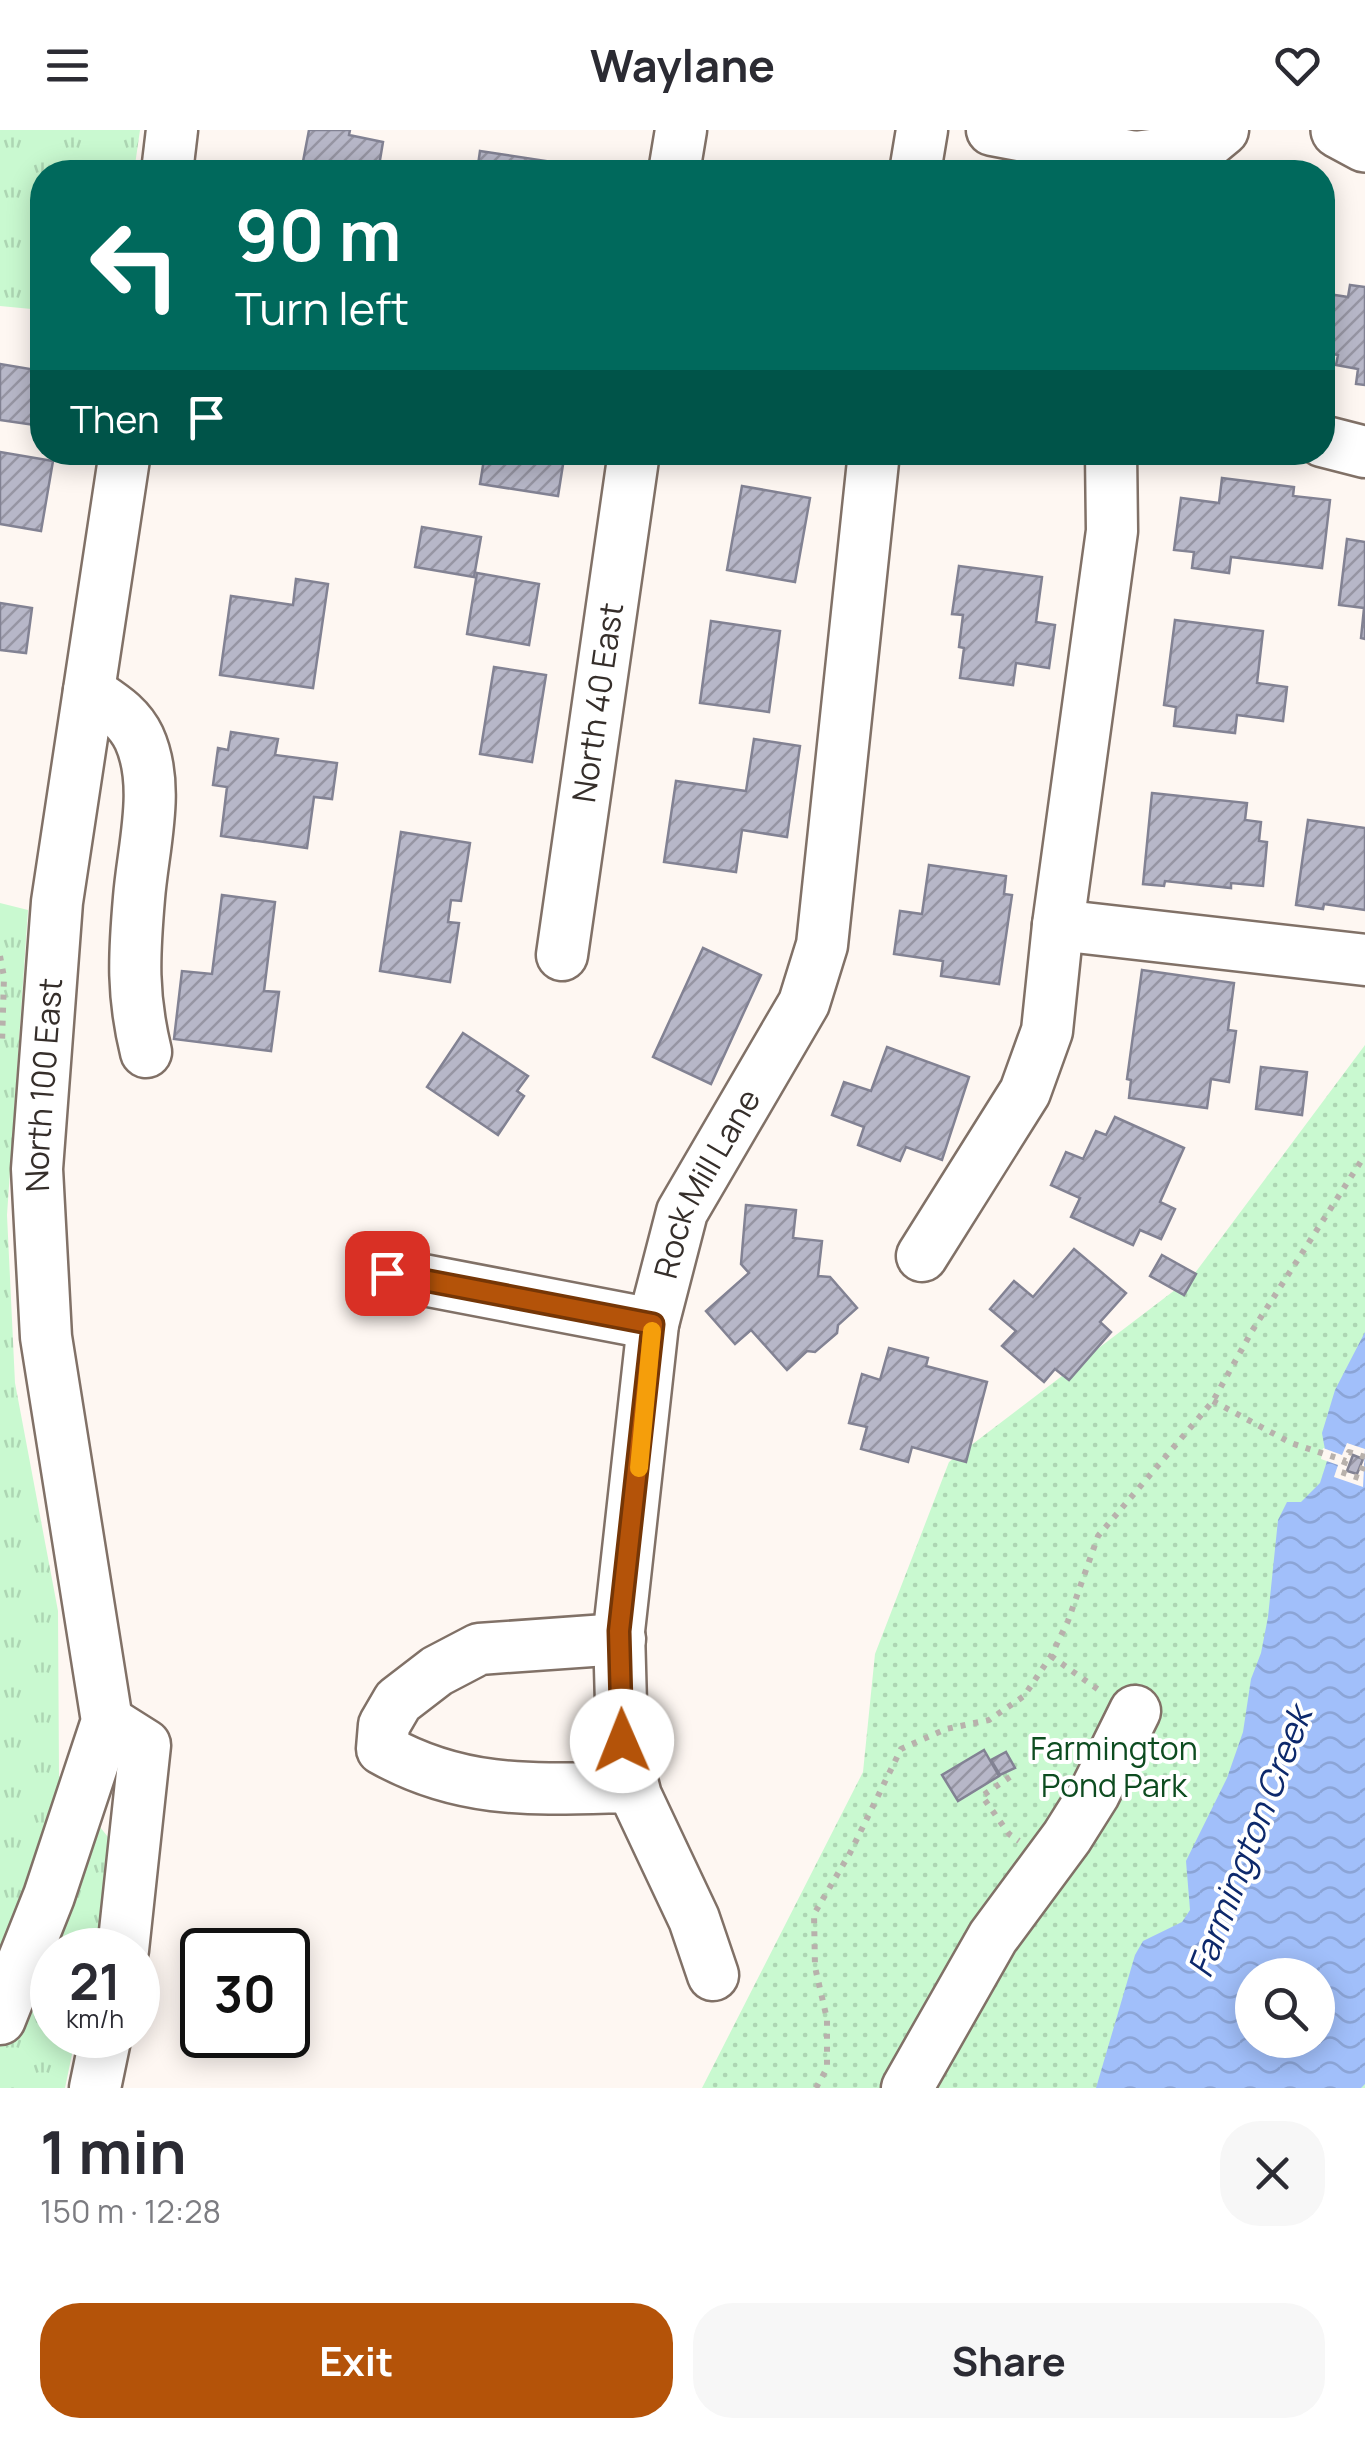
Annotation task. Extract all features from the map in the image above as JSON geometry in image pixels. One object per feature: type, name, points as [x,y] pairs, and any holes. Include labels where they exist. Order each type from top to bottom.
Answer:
[{"type":"main road","points":[[1339,130],[1365,144]]},
{"type":"street","points":[[168,160],[172,130]]},
{"type":"street","points":[[676,160],[680,130]]},
{"type":"street","points":[[917,160],[922,130]]},
{"type":"street","points":[[992,130],[1074,159],[1200,150],[1223,130]]},
{"type":"street","points":[[1335,444],[1365,452]]},
{"type":"street","name":"North 100 East","points":[[107,1721],[46,1337],[37,1169],[57,902],[123,465]]},
{"type":"street","name":"North 40 East","points":[[562,955],[632,465]]},
{"type":"street","name":"Rock Mill Lane","points":[[713,1976],[694,1919],[633,1787],[622,1741],[620,1640],[653,1324],[682,1212],[804,1003],[822,945],[873,465]]},
{"type":"street","points":[[922,1256],[1025,1092],[1047,1031],[1112,531],[1112,465]]},
{"type":"street","points":[[88,691],[125,715],[139,738],[148,767],[134,990],[146,1052]]},
{"type":"street","points":[[1058,926],[1365,960]]},
{"type":"street","points":[[387,1273],[653,1324]]},
{"type":"street","points":[[620,1640],[479,1649],[437,1671],[398,1701],[384,1726],[382,1749],[444,1776],[512,1790],[633,1787]]},
{"type":"street","points":[[907,2088],[992,1937],[1094,1794],[1135,1711]]},
{"type":"street","points":[[0,2019],[49,1896],[107,1721],[144,1745],[125,1928]]},
{"type":"street","points":[[95,2088],[101,2058]]},
{"type":"path","points":[[0,956],[4,977],[2,1048]]},
{"type":"path","points":[[816,2088],[827,2068],[827,2019],[815,1968],[814,1914],[850,1853],[902,1749],[946,1728],[989,1720],[1024,1696],[1052,1656],[1098,1536],[1213,1401],[1252,1331],[1365,1155]]},
{"type":"path","points":[[1213,1401],[1291,1443],[1346,1461]]},
{"type":"path","points":[[1349,1452],[1365,1459],[1359,1478],[1342,1472],[1346,1461],[1349,1452]]},
{"type":"path","points":[[1052,1656],[1086,1684],[1135,1711]]},
{"type":"path","points":[[1010,1778],[982,1796],[1009,1834],[1050,1860]]},
{"type":"green space","points":[[0,130],[140,130],[136,160],[30,160],[30,309],[0,306]]},
{"type":"green space","points":[[0,903],[28,910],[7,1215],[15,1383],[58,1611],[59,1776],[116,1847],[99,1928],[30,1928],[30,2058],[71,2058],[65,2088],[0,2088]]},
{"type":"green space","name":"Farmington Pond Park","points":[[1365,1045],[1365,2088],[702,2088],[863,1772],[875,1654],[949,1462],[1192,1277]]},
{"type":"water","name":"Farmington Creek","points":[[1365,1332],[1365,2084],[1361,2088],[1096,2088],[1135,1955],[1143,1941],[1182,1922],[1190,1910],[1186,1861],[1227,1778],[1243,1732],[1251,1679],[1268,1617],[1278,1520],[1287,1502],[1301,1502],[1320,1483],[1327,1461],[1322,1433],[1335,1390]]},
{"type":"pier","points":[[1347,1443],[1365,1449],[1363,1487],[1334,1477],[1338,1465],[1321,1459],[1323,1448],[1342,1455]]},
{"type":"building","points":[[309,130],[350,130],[349,135],[383,142],[380,160],[303,160]]},
{"type":"building","points":[[480,151],[539,160],[479,160]]},
{"type":"building","points":[[1350,285],[1365,287],[1365,385],[1356,384],[1358,369],[1336,365],[1335,295],[1348,297]]},
{"type":"building","points":[[0,364],[30,369],[30,424],[0,420]]},
{"type":"building","points":[[0,452],[30,457],[30,465],[52,465],[41,531],[0,524]]},
{"type":"building","points":[[483,465],[563,465],[558,496],[480,484]]},
{"type":"building","points":[[1222,478],[1294,487],[1293,496],[1330,500],[1322,568],[1231,557],[1229,573],[1192,568],[1194,552],[1174,550],[1181,498],[1219,503]]},
{"type":"building","points":[[742,486],[810,498],[795,582],[727,570]]},
{"type":"building","points":[[422,527],[481,537],[474,577],[415,567]]},
{"type":"building","points":[[1347,539],[1365,542],[1365,639],[1361,638],[1364,608],[1339,605]]},
{"type":"building","points":[[959,566],[1042,577],[1036,622],[1055,625],[1049,668],[1016,663],[1013,685],[960,678],[963,615],[952,614]]},
{"type":"building","points":[[477,573],[539,584],[529,645],[467,634]]},
{"type":"building","points":[[296,579],[328,584],[313,688],[220,675],[231,596],[293,605]]},
{"type":"building","points":[[0,603],[32,608],[26,653],[0,650]]},
{"type":"building","points":[[1175,620],[1263,631],[1257,683],[1287,687],[1283,721],[1237,715],[1235,733],[1174,726],[1176,707],[1164,705]]},
{"type":"building","points":[[711,621],[780,631],[769,712],[700,703]]},
{"type":"building","points":[[494,667],[546,675],[532,762],[480,754]]},
{"type":"building","points":[[231,732],[278,739],[275,755],[337,763],[332,799],[314,797],[307,848],[221,836],[227,787],[213,785],[218,748],[228,750]]},
{"type":"building","points":[[754,739],[800,746],[787,837],[742,830],[736,872],[664,862],[676,781],[746,791]]},
{"type":"building","points":[[1152,793],[1247,803],[1245,820],[1261,822],[1259,841],[1267,842],[1263,886],[1231,883],[1231,888],[1165,881],[1164,886],[1143,884]]},
{"type":"building","points":[[1308,820],[1365,828],[1365,910],[1324,904],[1323,909],[1296,905]]},
{"type":"building","points":[[401,832],[470,843],[461,901],[451,900],[448,922],[459,923],[450,982],[380,971]]},
{"type":"building","points":[[929,865],[1006,876],[1004,894],[1012,895],[999,984],[941,976],[943,961],[894,954],[900,911],[922,914]]},
{"type":"building","points":[[222,895],[275,902],[264,991],[279,992],[271,1051],[174,1039],[182,971],[212,974]]},
{"type":"building","points":[[703,948],[761,975],[711,1084],[653,1057]]},
{"type":"building","points":[[1142,970],[1234,983],[1228,1030],[1236,1031],[1229,1082],[1211,1079],[1207,1108],[1129,1098],[1131,1080],[1127,1079]]},
{"type":"building","points":[[463,1033],[528,1076],[517,1091],[524,1096],[498,1135],[427,1087]]},
{"type":"building","points":[[887,1047],[969,1077],[942,1160],[906,1147],[900,1161],[858,1145],[864,1127],[832,1115],[844,1082],[871,1091]]},
{"type":"building","points":[[1261,1067],[1307,1072],[1302,1115],[1256,1109]]},
{"type":"building","points":[[1115,1117],[1184,1148],[1160,1202],[1175,1209],[1161,1239],[1140,1230],[1133,1245],[1071,1217],[1080,1198],[1051,1185],[1066,1152],[1083,1159],[1096,1131],[1106,1135]]},
{"type":"building","points":[[746,1205],[796,1210],[793,1238],[822,1241],[818,1276],[830,1277],[857,1308],[838,1325],[837,1333],[815,1352],[807,1351],[787,1370],[751,1330],[735,1344],[706,1311],[749,1273],[741,1264]]},
{"type":"building","points":[[1074,1249],[1126,1293],[1100,1322],[1111,1332],[1069,1380],[1055,1369],[1044,1382],[1002,1346],[1016,1331],[990,1309],[1014,1281],[1033,1297]]},
{"type":"building","points":[[1162,1255],[1196,1274],[1184,1295],[1150,1276]]},
{"type":"building","points":[[889,1348],[928,1358],[926,1366],[987,1382],[966,1462],[912,1447],[908,1462],[861,1449],[867,1427],[849,1423],[862,1374],[880,1380]]},
{"type":"building","points":[[1353,1455],[1363,1459],[1357,1474],[1347,1471]]},
{"type":"building","points":[[984,1750],[999,1776],[958,1801],[942,1775]]},
{"type":"building","points":[[1006,1752],[1015,1768],[1000,1775],[991,1760]]},
{"type":"slow traffic","points":[[639,1468],[652,1331]]},
{"type":"route","points":[[387,1273],[653,1324],[619,1631],[622,1741]]}]
